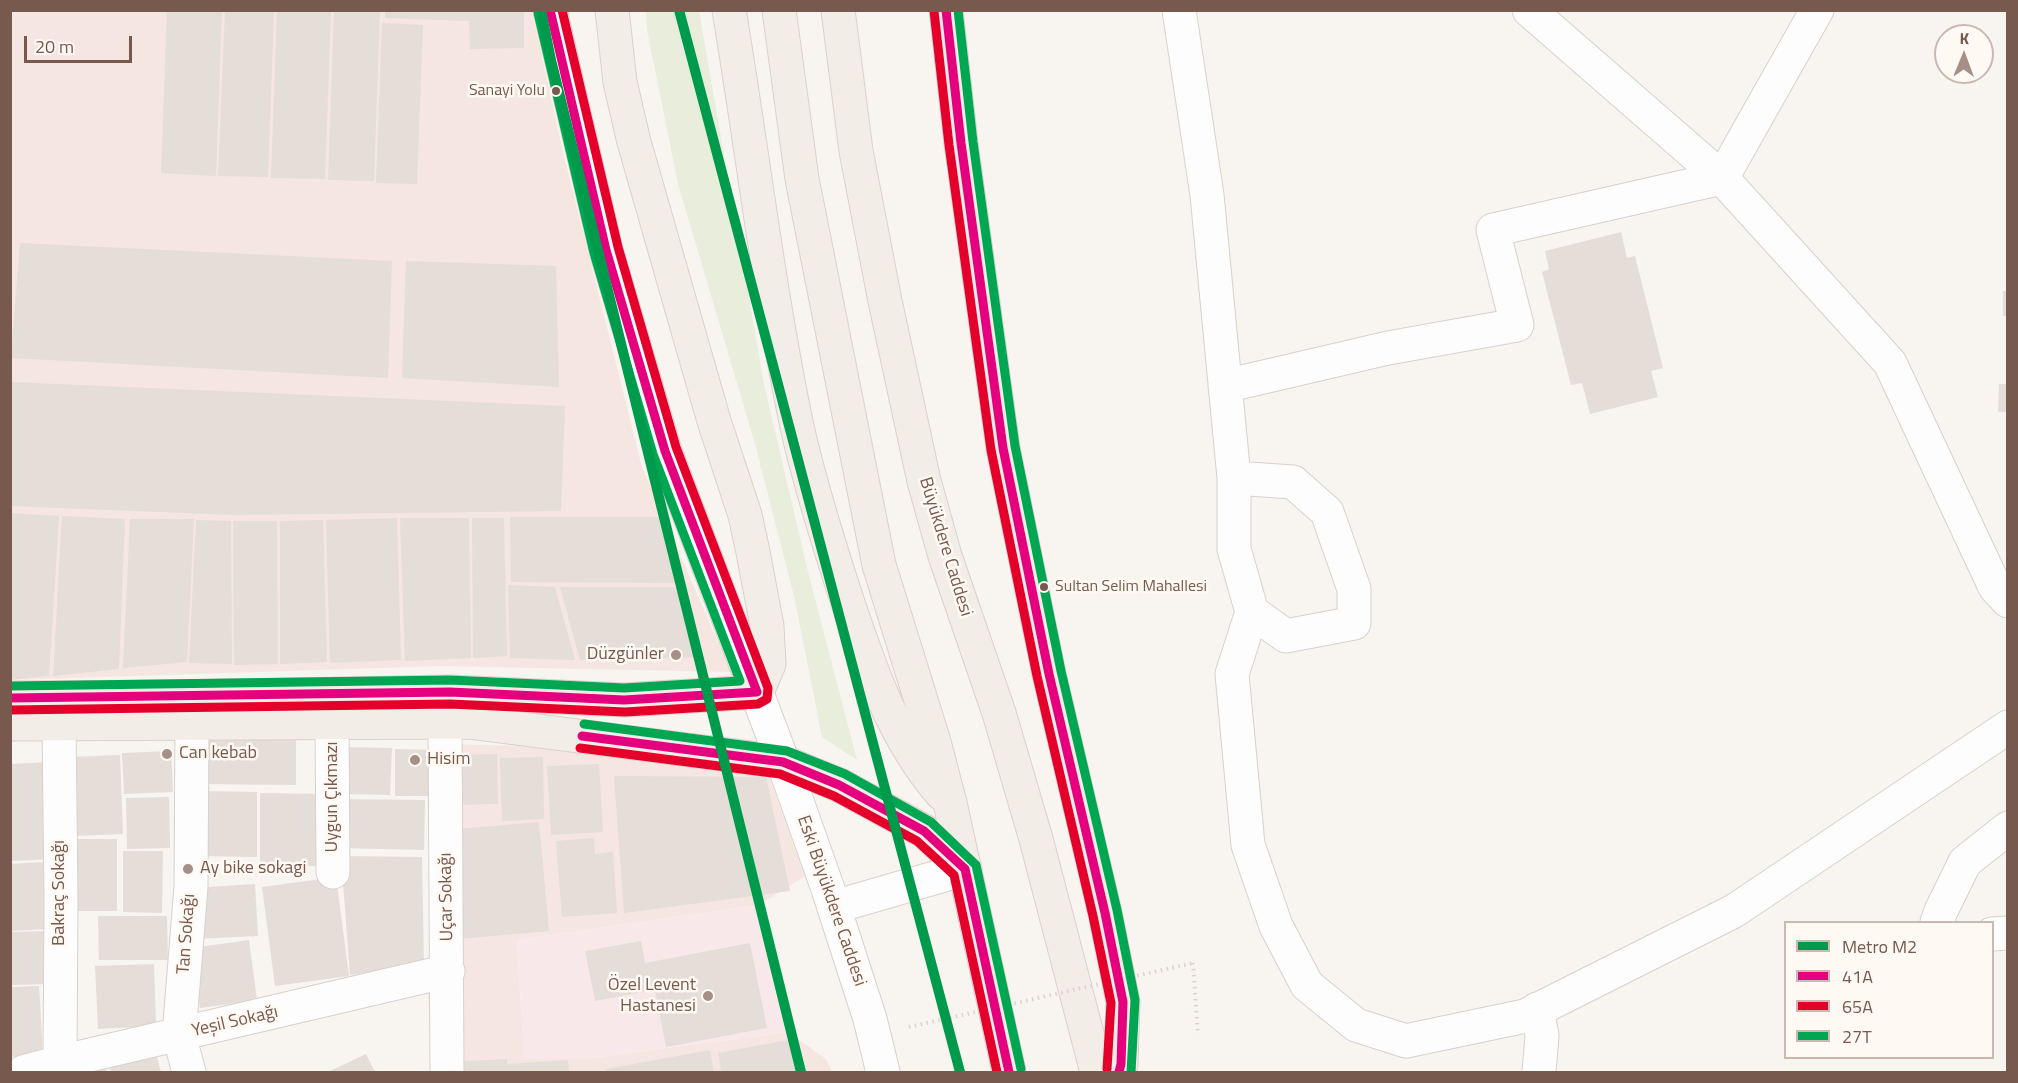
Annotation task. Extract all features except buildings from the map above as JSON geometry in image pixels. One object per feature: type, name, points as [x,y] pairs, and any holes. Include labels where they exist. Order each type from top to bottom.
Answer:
[{"type":"main road","points":[[10,724],[59,723],[191,710],[450,692],[624,700],[757,692],[769,664],[767,626],[753,552],[745,515],[714,421],[634,142],[620,82],[612,10]]},
{"type":"main road","points":[[729,10],[759,208],[796,423],[827,541],[856,627],[901,737],[924,773],[950,803]]},
{"type":"main road","points":[[779,10],[802,179],[879,565],[934,742],[950,803],[1009,1072]]},
{"type":"main road","name":"Büyükdere Caddesi","points":[[838,10],[856,151],[885,301],[924,481],[945,556],[999,713],[1032,827],[1097,1072]]},
{"type":"main road","points":[[945,10],[1003,448],[1051,685],[1105,913],[1123,1002],[1119,1072]]},
{"type":"main road","points":[[10,698],[332,722],[468,722],[783,762],[839,784],[924,831],[965,869]]},
{"type":"street","name":"Eski Büyükdere Caddesi","points":[[550,10],[606,250],[665,451],[783,762],[834,907],[870,1019],[883,1072]]},
{"type":"street","points":[[1179,10],[1207,195],[1234,478],[1234,549],[1252,612],[1232,674],[1248,846],[1276,926],[1306,984],[1356,1025],[1406,1041],[1525,1016],[1734,911],[2007,727]]},
{"type":"street","points":[[1529,10],[1722,178],[1890,363],[1995,587],[2007,601]]},
{"type":"street","points":[[1225,386],[1388,348],[1517,325],[1493,230],[1722,178],[1817,10]]},
{"type":"street","points":[[1234,478],[1293,482],[1327,512],[1354,589],[1354,623],[1286,636],[1252,612]]},
{"type":"street","name":"Tan Sokağı","points":[[189,1072],[179,1035],[191,887],[191,710]]},
{"type":"street","name":"Uygun Çıkmazı","points":[[332,722],[333,872]]},
{"type":"street","name":"Uçar Sokağı","points":[[445,722],[447,1072]]},
{"type":"street","name":"Bakraç Sokağı","points":[[59,723],[60,1062]]},
{"type":"street","points":[[1937,921],[1965,862],[2007,828]]},
{"type":"street","points":[[834,907],[965,869]]},
{"type":"street","name":"Yeşil Sokağı","points":[[23,1072],[448,971]]},
{"type":"street","points":[[1537,1010],[1542,1036],[1539,1072]]},
{"type":"path","points":[[909,1027],[1193,963],[1198,1035]]},
{"type":"shaded area","points":[[10,11],[532,11],[562,148],[642,467],[731,672],[440,666],[11,680]]},
{"type":"shaded area","points":[[437,744],[536,746],[767,771],[805,876],[759,905],[517,940],[524,1058],[583,1059],[788,1032],[826,1059],[832,1072],[431,1072],[428,994]]},
{"type":"shaded area","points":[[759,905],[788,1032],[583,1059],[524,1059],[517,940]]},
{"type":"green space","points":[[646,11],[699,11],[764,384],[808,572],[857,760],[822,737],[794,596],[755,444],[678,184],[647,30]]},
{"type":"metro line","name":"M2","points":[[541,10],[551,60],[801,1072]]},
{"type":"metro line","name":"M2","points":[[679,10],[960,1072]]},
{"type":"transit line","name":"41A","points":[[10,698],[450,692],[624,700],[757,692],[665,451],[606,250],[550,10]]},
{"type":"transit line","name":"65A","points":[[10,710],[450,704],[625,712],[758,704],[767,699],[768,688],[676,447],[618,247],[562,10]]},
{"type":"transit line","name":"41A","points":[[946,10],[961,143],[1003,448],[1049,674],[1105,913],[1123,1002],[1119,1072]]},
{"type":"transit line","name":"27T","points":[[958,10],[973,142],[1015,446],[1061,671],[1117,910],[1135,1000],[1131,1072]]},
{"type":"transit line","name":"65A","points":[[934,11],[949,145],[991,450],[1037,676],[1111,1003],[1107,1069]]},
{"type":"transit line","name":"27T","points":[[10,686],[450,680],[624,688],[740,681],[653,454],[594,253],[538,13]]},
{"type":"transit line","name":"27T","points":[[584,724],[787,751],[845,774],[931,822],[976,865],[1021,1069]]},
{"type":"transit line","name":"41A","points":[[582,736],[783,762],[839,785],[924,831],[965,869],[1009,1072]]},
{"type":"transit line","name":"65A","points":[[580,748],[780,774],[834,796],[917,841],[954,875],[997,1072]]},
{"type":"place","name":"Sanayi Yolu","points":[[556,91]]},
{"type":"place","name":"Sultan Selim Mahallesi","points":[[1044,587]]},
{"type":"place","name":"Düzgünler","points":[[676,655]]},
{"type":"place","name":"Can kebab","points":[[167,754]]},
{"type":"place","name":"Hisim","points":[[415,760]]},
{"type":"place","name":"Ay bike sokagi","points":[[188,869]]},
{"type":"place","name":"Özel Levent Hastanesi","points":[[708,996]]}]
